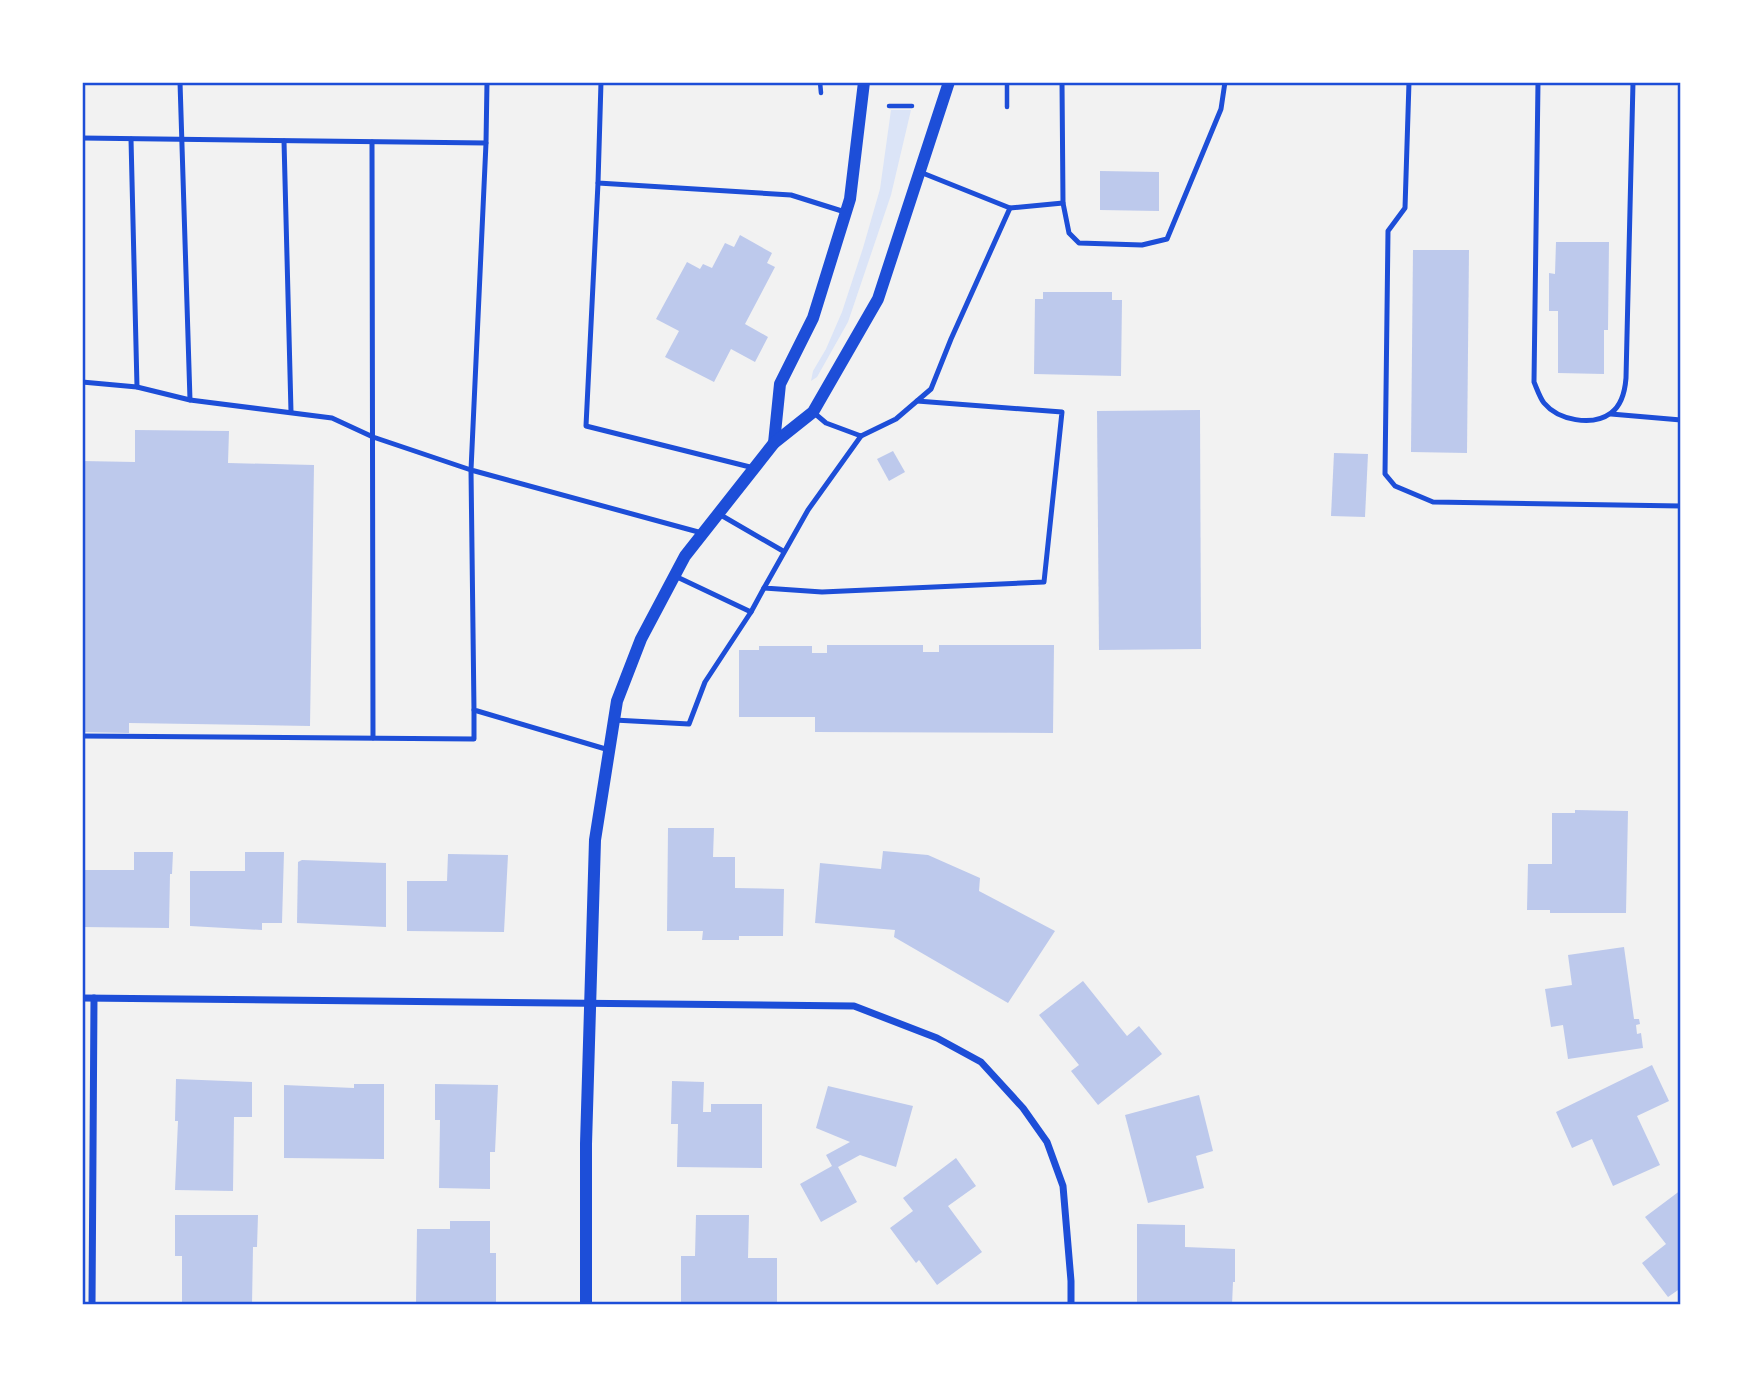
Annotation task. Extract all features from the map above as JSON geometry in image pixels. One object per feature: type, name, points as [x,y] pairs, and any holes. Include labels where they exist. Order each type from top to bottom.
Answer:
[{"type":"street","points":[[774,443],[780,384],[813,318],[846,212],[852,185],[864,82]]},
{"type":"street","points":[[586,1305],[586,1144],[595,840],[617,701],[641,639],[685,556],[774,443],[813,412],[877,299],[949,82]]},
{"type":"street","points":[[82,998],[854,1006],[937,1038],[981,1062],[1023,1108],[1047,1142],[1063,1186],[1071,1281],[1070,1305]]},
{"type":"street","points":[[92,1305],[94,999]]},
{"type":"lane","points":[[180,82],[190,400]]},
{"type":"lane","points":[[82,736],[474,739],[471,470],[486,143],[486,82]]},
{"type":"lane","points":[[601,82],[586,426],[754,468]]},
{"type":"lane","points":[[1062,82],[1063,203],[1069,233],[1079,243],[1142,245],[1167,239],[1221,109],[1225,82]]},
{"type":"lane","points":[[1409,82],[1405,208],[1388,231],[1385,474],[1395,486],[1433,502],[1681,506]]},
{"type":"lane","points":[[1538,82],[1534,383],[1544,403],[1564,418],[1591,420],[1611,414],[1681,420]]},
{"type":"lane","points":[[1611,414],[1624,396],[1626,379],[1633,82]]},
{"type":"lane","points":[[82,138],[486,143]]},
{"type":"lane","points":[[131,139],[137,387]]},
{"type":"lane","points":[[284,141],[291,412]]},
{"type":"lane","points":[[372,142],[373,738]]},
{"type":"lane","points":[[920,172],[1010,208],[1063,203]]},
{"type":"lane","points":[[598,183],[791,195],[846,212]]},
{"type":"lane","points":[[614,720],[689,724],[705,682],[751,612],[808,510],[862,436],[897,419],[931,389],[1010,208]]},
{"type":"lane","points":[[82,382],[137,387],[190,400],[332,418],[373,437],[471,470],[702,534]]},
{"type":"lane","points":[[764,588],[822,592],[1044,582],[1062,412],[917,401]]},
{"type":"lane","points":[[813,412],[825,423],[862,436]]},
{"type":"lane","points":[[718,513],[783,551]]},
{"type":"lane","points":[[674,576],[751,612]]},
{"type":"lane","points":[[474,710],[609,750]]},
{"type":"path","points":[[820,82],[821,93]]},
{"type":"path","points":[[1007,82],[1007,107]]},
{"type":"path","points":[[889,106],[912,106]]},
{"type":"shaded area","points":[[891,110],[911,110],[891,195],[848,322],[817,377],[811,381],[813,371],[842,312],[863,248],[880,189]]},
{"type":"building","points":[[1100,171],[1159,172],[1159,211],[1100,210]]},
{"type":"building","points":[[740,235],[772,253],[767,263],[775,267],[745,324],[768,337],[755,362],[731,349],[714,382],[665,357],[679,331],[656,319],[687,262],[700,269],[703,264],[712,268],[725,243],[734,247]]},
{"type":"building","points":[[1556,242],[1609,242],[1608,330],[1604,330],[1604,374],[1558,373],[1558,311],[1549,311],[1549,273],[1555,274]]},
{"type":"building","points":[[1413,250],[1469,250],[1467,453],[1411,452]]},
{"type":"building","points":[[1043,292],[1112,292],[1112,300],[1122,300],[1121,376],[1034,374],[1035,299],[1043,299]]},
{"type":"building","points":[[1200,410],[1201,649],[1099,650],[1097,411]]},
{"type":"building","points":[[135,430],[229,431],[228,463],[314,465],[310,726],[129,723],[129,733],[82,732],[82,461],[135,462]]},
{"type":"building","points":[[893,451],[905,472],[889,481],[877,459]]},
{"type":"building","points":[[1334,453],[1368,454],[1365,517],[1331,516]]},
{"type":"building","points":[[827,645],[923,645],[923,652],[939,652],[939,645],[1054,645],[1053,733],[815,732],[815,717],[739,717],[739,650],[759,650],[759,646],[812,646],[812,653],[827,653]]},
{"type":"building","points":[[1575,810],[1628,811],[1626,913],[1550,913],[1550,910],[1527,910],[1528,864],[1552,864],[1552,813],[1575,813]]},
{"type":"building","points":[[668,828],[714,828],[713,857],[735,857],[735,888],[784,889],[783,936],[739,936],[739,940],[702,940],[703,931],[667,931]]},
{"type":"building","points":[[883,851],[928,855],[980,878],[979,891],[1055,931],[1008,1003],[894,937],[895,930],[815,923],[820,863],[881,869]]},
{"type":"building","points":[[134,852],[173,852],[169,928],[82,927],[82,870],[134,870]]},
{"type":"building","points":[[245,852],[284,852],[282,923],[262,923],[262,930],[190,926],[190,871],[245,871]]},
{"type":"building","points":[[448,854],[508,855],[504,932],[407,931],[407,881],[447,881]]},
{"type":"building","points":[[298,862],[386,863],[386,927],[297,923]]},
{"type":"building","points":[[1624,947],[1634,1019],[1639,1019],[1640,1024],[1636,1025],[1637,1034],[1641,1033],[1643,1048],[1568,1059],[1563,1025],[1551,1027],[1545,989],[1572,985],[1568,955]]},
{"type":"building","points":[[1083,981],[1127,1036],[1139,1026],[1162,1054],[1098,1105],[1071,1071],[1079,1065],[1039,1015]]},
{"type":"building","points":[[1652,1065],[1669,1101],[1637,1116],[1660,1165],[1613,1186],[1592,1139],[1572,1148],[1556,1112]]},
{"type":"building","points":[[176,1079],[252,1082],[252,1117],[234,1117],[233,1191],[175,1190],[178,1121],[175,1121]]},
{"type":"building","points":[[672,1081],[704,1082],[703,1112],[711,1112],[711,1104],[762,1104],[762,1168],[677,1167],[678,1124],[671,1124]]},
{"type":"building","points":[[354,1084],[384,1084],[384,1159],[284,1158],[284,1085],[354,1088]]},
{"type":"building","points":[[435,1084],[498,1085],[495,1152],[490,1152],[490,1189],[439,1188],[440,1120],[435,1120]]},
{"type":"building","points":[[828,1086],[913,1106],[896,1167],[860,1155],[838,1167],[857,1202],[821,1222],[800,1184],[832,1166],[826,1155],[850,1142],[816,1128]]},
{"type":"building","points":[[1199,1095],[1213,1151],[1196,1156],[1204,1188],[1148,1203],[1125,1115]]},
{"type":"building","points":[[956,1158],[976,1186],[948,1206],[982,1252],[937,1285],[919,1260],[916,1263],[890,1228],[913,1211],[903,1198]]},
{"type":"building","points":[[1681,1190],[1681,1288],[1668,1297],[1642,1263],[1666,1244],[1645,1217]]},
{"type":"building","points":[[175,1215],[258,1215],[257,1247],[253,1247],[252,1305],[182,1305],[182,1256],[175,1256]]},
{"type":"building","points":[[696,1215],[749,1215],[748,1258],[777,1258],[777,1305],[681,1305],[681,1256],[695,1256]]},
{"type":"building","points":[[450,1221],[490,1221],[490,1253],[496,1253],[496,1305],[416,1305],[417,1229],[450,1229]]},
{"type":"building","points":[[1137,1224],[1185,1225],[1185,1247],[1235,1249],[1232,1305],[1137,1305]]}]
